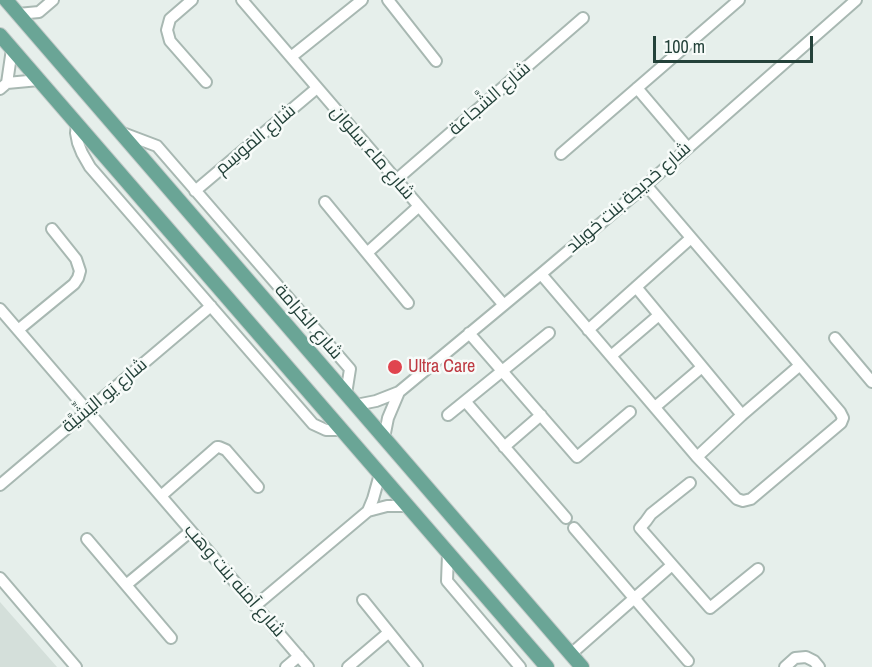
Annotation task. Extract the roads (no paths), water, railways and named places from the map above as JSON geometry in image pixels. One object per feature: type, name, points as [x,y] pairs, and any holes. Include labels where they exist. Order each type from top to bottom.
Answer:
[{"type":"main road","name":"شارع الكرامة","points":[[6,0],[582,667]]},
{"type":"main road","points":[[0,35],[547,667]]},
{"type":"street","points":[[18,14],[39,12],[53,0]]},
{"type":"street","points":[[192,0],[170,19],[167,30],[170,40],[206,82]]},
{"type":"street","name":"شارع ماء سِلوان","points":[[242,0],[503,304]]},
{"type":"street","points":[[291,57],[362,0]]},
{"type":"street","points":[[388,0],[436,62]]},
{"type":"street","points":[[561,154],[739,0]]},
{"type":"street","name":"شارع خديجة بنت خويلد","points":[[356,405],[399,392],[646,185],[856,0]]},
{"type":"street","points":[[37,36],[39,12]]},
{"type":"street","name":"شارع الشَّجاعة","points":[[396,180],[583,18]]},
{"type":"street","points":[[12,49],[4,86],[39,80]]},
{"type":"street","name":"شارع المَوسِم","points":[[195,191],[317,88]]},
{"type":"street","points":[[637,88],[688,147]]},
{"type":"street","points":[[77,124],[78,143],[90,167],[313,424],[326,430],[342,430]]},
{"type":"street","points":[[120,132],[157,146],[350,369],[346,394]]},
{"type":"street","points":[[541,274],[697,457],[737,499],[743,501],[751,499],[841,423],[843,418],[840,412],[646,185]]},
{"type":"street","points":[[325,202],[408,303]]},
{"type":"street","points":[[367,252],[418,207]]},
{"type":"street","points":[[18,330],[74,284],[78,278],[80,272],[76,259],[52,229]]},
{"type":"street","points":[[588,330],[691,238]]},
{"type":"street","points":[[636,286],[742,415]]},
{"type":"street","name":"شارع يَو اليَشِّيَّة","points":[[0,485],[211,306]]},
{"type":"street","name":"شارع آمنه بنت وهب","points":[[0,309],[308,667]]},
{"type":"street","points":[[611,356],[659,315]]},
{"type":"street","points":[[469,333],[577,457],[630,412]]},
{"type":"street","points":[[448,415],[549,333]]},
{"type":"street","points":[[835,338],[872,382]]},
{"type":"street","points":[[697,457],[799,366]]},
{"type":"street","points":[[656,407],[702,368]]},
{"type":"street","name":"شارع خديجة بنت خويلد","points":[[384,438],[388,418],[399,392]]},
{"type":"street","points":[[465,401],[566,518]]},
{"type":"street","points":[[504,447],[541,415]]},
{"type":"street","points":[[161,496],[217,447],[226,450],[258,487]]},
{"type":"street","points":[[368,511],[380,474]]},
{"type":"street","points":[[690,483],[651,513],[640,528],[710,608],[758,569]]},
{"type":"street","points":[[255,606],[368,511],[387,506],[408,506]]},
{"type":"street","points":[[574,528],[688,661]]},
{"type":"street","points":[[126,585],[191,531]]},
{"type":"street","points":[[87,539],[171,638]]},
{"type":"street","points":[[448,554],[447,581],[520,667]]},
{"type":"street","points":[[571,654],[672,564]]},
{"type":"street","points":[[0,578],[76,667]]},
{"type":"street","points":[[363,600],[417,667]]},
{"type":"street","points":[[348,667],[388,633]]},
{"type":"street","points":[[286,667],[298,656]]},
{"type":"street","points":[[785,667],[795,658],[806,657],[819,667]]},
{"type":"place","name":"Ultra Care","points":[[395,367]]}]
